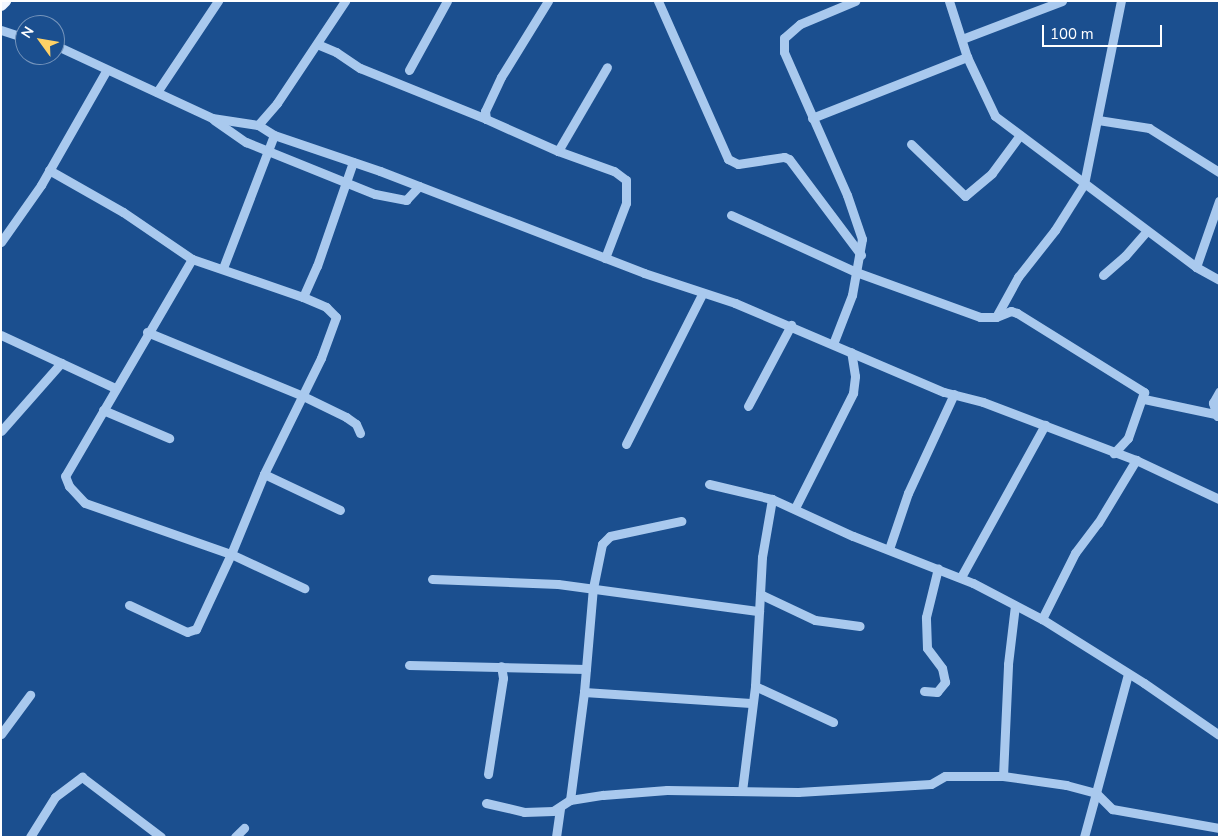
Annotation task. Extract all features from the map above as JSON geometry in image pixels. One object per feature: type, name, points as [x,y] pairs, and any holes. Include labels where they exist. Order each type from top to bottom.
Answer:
[{"type":"main road","points":[[1,5],[5,1]]},
{"type":"street","points":[[157,92],[218,1]]},
{"type":"street","points":[[258,125],[277,103],[345,1]]},
{"type":"street","points":[[409,70],[448,1]]},
{"type":"street","points":[[486,118],[485,111],[501,77],[548,1]]},
{"type":"street","points":[[658,1],[728,159],[738,164],[784,157],[790,159],[861,255]]},
{"type":"street","points":[[833,344],[852,295],[861,255],[862,239],[859,225],[784,52],[784,38],[800,24],[856,1]]},
{"type":"street","points":[[949,1],[967,57],[988,107],[1020,135],[1084,184],[1196,267],[1219,280]]},
{"type":"street","points":[[962,39],[1062,1]]},
{"type":"street","points":[[996,317],[1018,277],[1055,230],[1084,184],[1121,1]]},
{"type":"street","points":[[1,30],[15,35]]},
{"type":"street","points":[[317,44],[336,52],[360,68],[486,118],[558,151],[614,171],[626,180],[626,203],[606,258]]},
{"type":"street","points":[[65,50],[106,71],[212,118],[246,142],[346,182],[395,200],[406,200],[413,196],[419,186]]},
{"type":"street","points":[[812,118],[967,57]]},
{"type":"street","points":[[558,151],[607,67]]},
{"type":"street","points":[[1,242],[49,170],[106,71]]},
{"type":"street","points":[[212,118],[258,125],[274,135],[419,186],[702,294],[791,325],[954,394],[1044,425],[1136,460],[1219,500]]},
{"type":"street","points":[[1098,120],[1149,128],[1219,172]]},
{"type":"street","points":[[223,268],[274,135]]},
{"type":"street","points":[[911,144],[965,196],[992,173],[1020,135]]},
{"type":"street","points":[[303,297],[317,266],[353,162]]},
{"type":"street","points":[[49,170],[123,212],[192,259],[223,268],[303,297],[326,308],[336,317],[322,358],[264,474],[231,554],[196,629],[187,632],[129,605]]},
{"type":"street","points":[[1196,267],[1219,201]]},
{"type":"street","points":[[731,215],[856,272],[980,317],[996,317],[1012,311],[1017,313],[1139,388],[1144,392],[1144,399],[1128,438],[1114,453]]},
{"type":"street","points":[[1103,275],[1125,256],[1147,230]]},
{"type":"street","points":[[192,259],[147,332],[65,476],[69,486],[85,503],[231,554],[304,588]]},
{"type":"street","points":[[626,444],[702,294]]},
{"type":"street","points":[[748,406],[791,325]]},
{"type":"street","points":[[147,332],[303,396],[346,417],[356,424],[360,433]]},
{"type":"street","points":[[1,335],[115,388]]},
{"type":"street","points":[[795,508],[853,393],[855,376],[851,352]]},
{"type":"street","points":[[1,431],[61,363]]},
{"type":"street","points":[[1217,415],[1213,403],[1219,392]]},
{"type":"street","points":[[889,549],[908,493],[954,394]]},
{"type":"street","points":[[1144,399],[1217,415]]},
{"type":"street","points":[[103,410],[169,438]]},
{"type":"street","points":[[961,577],[1044,425]]},
{"type":"street","points":[[1042,619],[1075,553],[1136,460]]},
{"type":"street","points":[[264,474],[340,510]]},
{"type":"street","points":[[709,484],[772,499],[853,536],[961,577],[1042,619],[1219,735]]},
{"type":"street","points":[[742,791],[751,727],[750,703],[755,686],[760,594],[772,499]]},
{"type":"street","points":[[570,800],[584,692],[593,588],[602,544],[610,536],[682,521]]},
{"type":"street","points":[[924,691],[937,692],[946,682],[942,668],[927,648],[926,617],[938,568]]},
{"type":"street","points":[[432,579],[593,588],[622,594],[759,611]]},
{"type":"street","points":[[760,594],[815,620],[860,626]]},
{"type":"street","points":[[1003,776],[1008,664],[1015,605]]},
{"type":"street","points":[[409,665],[586,669]]},
{"type":"street","points":[[488,774],[503,678],[501,666]]},
{"type":"street","points":[[1084,837],[1128,674]]},
{"type":"street","points":[[755,686],[833,722]]},
{"type":"street","points":[[584,692],[750,703]]},
{"type":"street","points":[[1,734],[30,695]]},
{"type":"street","points":[[486,803],[524,812],[553,811],[570,800],[667,790],[836,790],[931,784],[945,776],[1003,776],[1066,785],[1096,793],[1112,809],[1219,828]]},
{"type":"street","points":[[30,837],[55,797],[82,777],[161,837]]},
{"type":"street","points":[[556,837],[560,806]]},
{"type":"street","points":[[236,837],[244,828]]}]
